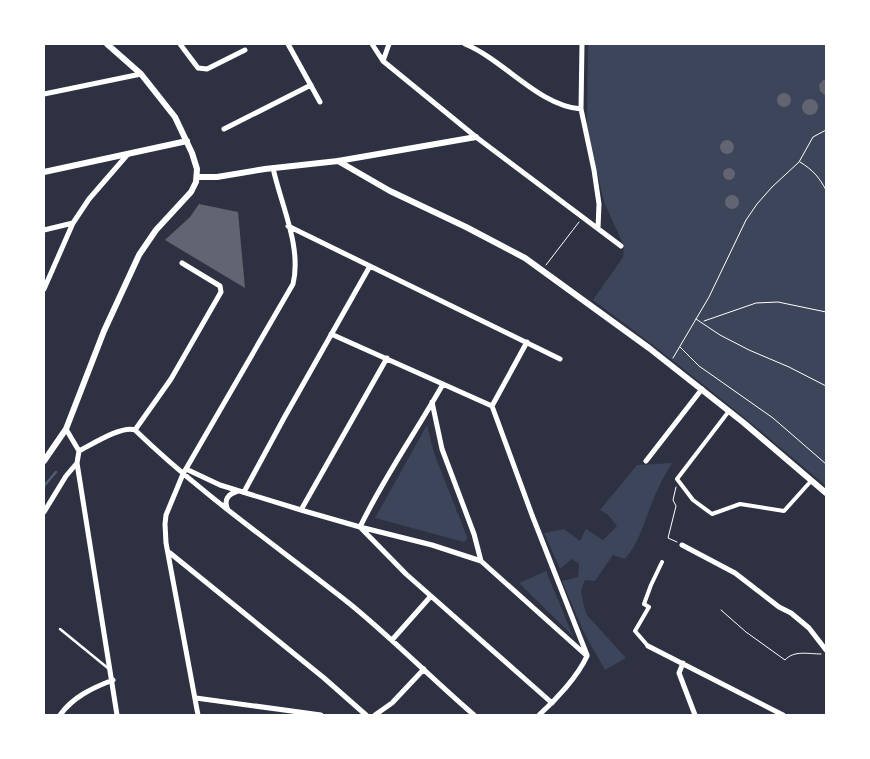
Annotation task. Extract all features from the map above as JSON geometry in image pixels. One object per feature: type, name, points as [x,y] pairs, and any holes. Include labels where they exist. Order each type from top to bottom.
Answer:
[{"type":"street","points":[[44,462],[66,429],[104,331],[139,255],[156,230],[191,192],[195,186],[197,176],[195,163],[187,141],[166,104],[141,74],[107,44]]},
{"type":"street","points":[[180,44],[198,68],[202,69],[207,69],[245,50]]},
{"type":"street","points":[[288,44],[320,102]]},
{"type":"street","points":[[372,44],[383,61],[476,137],[621,246]]},
{"type":"street","points":[[383,61],[390,44]]},
{"type":"street","points":[[465,44],[478,49],[497,61],[530,87],[552,101],[563,106],[581,109]]},
{"type":"street","points":[[582,44],[581,109],[599,204],[598,228]]},
{"type":"street","points":[[44,94],[141,74]]},
{"type":"street","points":[[224,129],[310,85]]},
{"type":"street","points":[[197,176],[216,177],[272,168],[338,161],[476,137]]},
{"type":"street","points":[[44,172],[187,141]]},
{"type":"street","points":[[44,289],[73,224],[89,199],[129,153]]},
{"type":"street","points":[[338,161],[390,191],[466,227],[525,258],[543,270],[671,362],[826,493]]},
{"type":"street","points":[[198,715],[165,533],[166,515],[185,471],[293,284],[295,267],[288,226],[272,168]]},
{"type":"street","points":[[44,230],[73,224]]},
{"type":"street","points":[[288,226],[560,359]]},
{"type":"street","points":[[135,430],[172,379],[221,292],[220,286],[182,264]]},
{"type":"street","points":[[229,511],[226,503],[227,498],[230,494],[241,491],[370,266]]},
{"type":"street","points":[[331,334],[492,406]]},
{"type":"street","points":[[527,342],[492,406],[494,416],[587,656],[580,670],[540,715]]},
{"type":"street","points":[[301,510],[387,358]]},
{"type":"street","points":[[360,527],[380,489],[442,384]]},
{"type":"street","points":[[646,461],[702,389]]},
{"type":"street","points":[[432,402],[442,449],[474,534],[481,561]]},
{"type":"street","points":[[729,411],[678,478],[693,500],[712,514],[740,504],[784,512],[811,481]]},
{"type":"street","points":[[79,452],[113,434],[129,428],[135,430],[185,471],[229,511],[344,600],[392,640],[474,715]]},
{"type":"street","points":[[66,429],[79,452],[77,463],[118,715]]},
{"type":"street","points":[[44,512],[66,476],[77,463]]},
{"type":"street","points":[[185,471],[220,485],[301,510],[423,543],[481,561],[587,656]]},
{"type":"street","points":[[360,527],[431,596],[552,703]]},
{"type":"street","points":[[682,545],[735,573],[779,607],[791,613],[809,628],[826,650]]},
{"type":"street","points":[[169,553],[317,672],[366,715]]},
{"type":"street","points":[[662,562],[644,604],[648,607],[635,631],[648,646],[783,715]]},
{"type":"street","points":[[392,640],[431,596]]},
{"type":"street","points":[[683,663],[679,673],[695,715]]},
{"type":"street","points":[[375,715],[386,709],[424,668]]},
{"type":"street","points":[[60,715],[65,708],[85,693],[112,680]]},
{"type":"street","points":[[196,698],[321,715]]},
{"type":"lane","points":[[60,629],[111,670]]},
{"type":"path","points":[[671,362],[721,274],[746,220],[772,187],[799,162],[813,137],[826,130]]},
{"type":"path","points":[[799,162],[812,170],[826,190]]},
{"type":"path","points":[[543,270],[583,217]]},
{"type":"path","points":[[702,322],[756,303],[778,302],[826,312]]},
{"type":"path","points":[[696,319],[720,335],[826,386]]},
{"type":"path","points":[[680,347],[699,366],[774,418],[826,464]]},
{"type":"path","points":[[678,478],[673,500],[676,506],[668,538],[682,545]]},
{"type":"path","points":[[721,610],[746,632],[785,660],[789,655],[795,653],[826,654]]},
{"type":"shaded area","points":[[588,44],[826,44],[826,486],[711,391],[593,300],[623,257],[624,246],[604,202],[587,126]]},
{"type":"shaded area","points":[[427,425],[434,453],[467,537],[464,542],[375,518]]},
{"type":"shaded area","points":[[672,463],[659,487],[640,535],[631,551],[625,559],[613,555],[595,581],[585,580],[581,592],[586,614],[626,658],[605,670],[584,633],[562,581],[578,577],[579,564],[572,559],[560,569],[544,533],[564,529],[580,541],[586,529],[603,540],[617,526],[608,515],[600,510],[637,465]]},
{"type":"shaded area","points":[[546,571],[573,636],[519,583]]},
{"type":"building","points":[[823,80],[826,80],[826,96],[820,91],[819,85]]},
{"type":"building","points":[[781,93],[787,93],[791,100],[787,107],[781,107],[777,103],[777,97]]},
{"type":"building","points":[[810,99],[816,101],[818,107],[816,113],[810,115],[804,113],[802,107],[804,101]]},
{"type":"building","points":[[727,140],[732,142],[734,147],[732,152],[727,154],[722,152],[720,147],[722,142]]},
{"type":"building","points":[[731,168],[734,169],[734,179],[727,180],[724,179],[723,172],[724,169]]},
{"type":"building","points":[[729,195],[735,195],[739,202],[735,209],[729,209],[725,205],[725,199]]},
{"type":"building","points":[[199,204],[238,212],[245,288],[165,240],[190,217]]},
{"type":"waterway","points":[[44,486],[56,472]]}]
